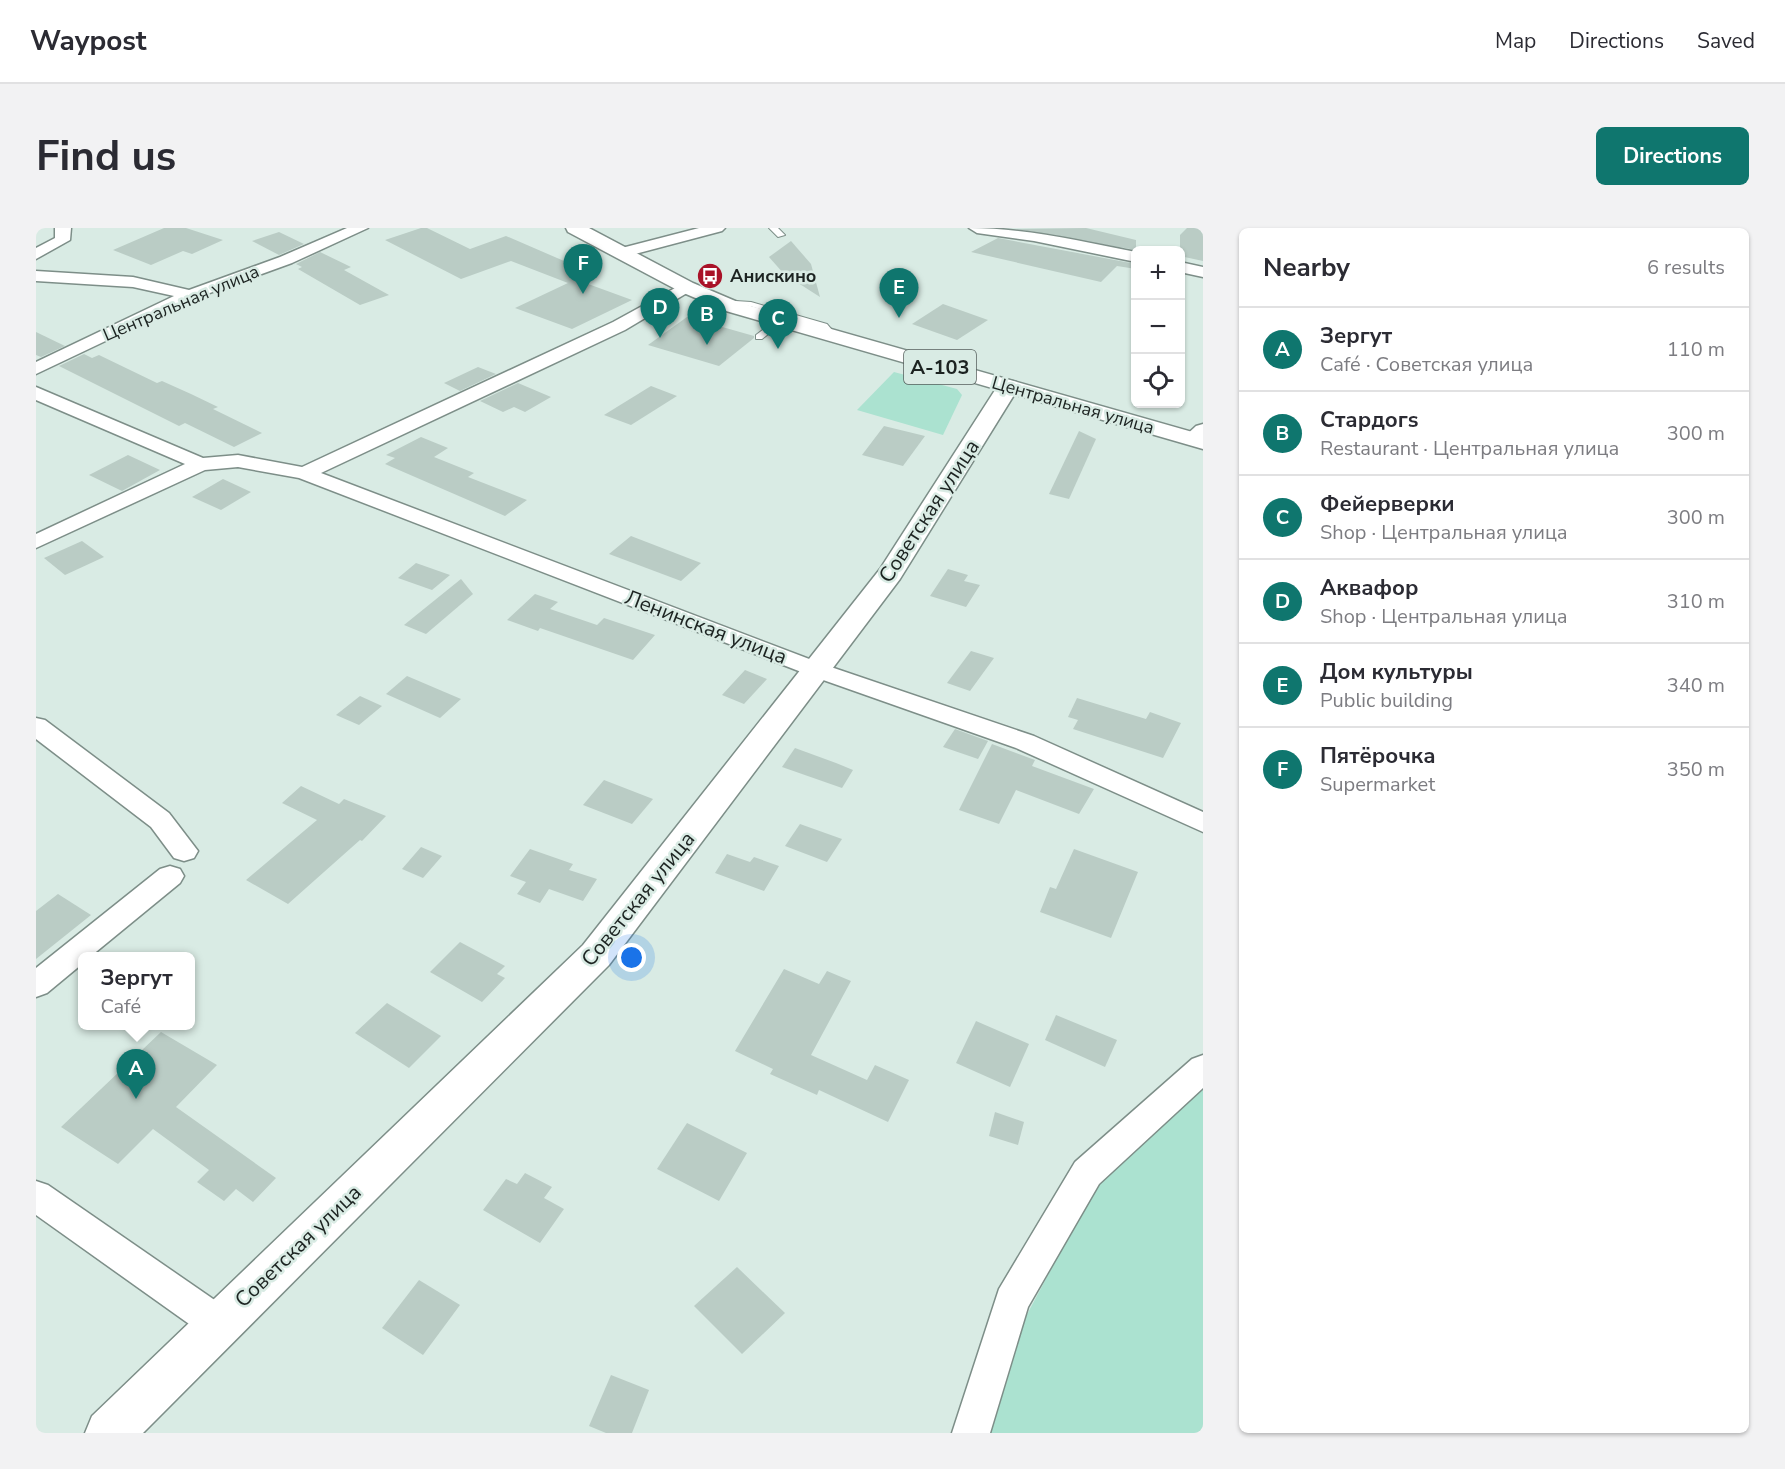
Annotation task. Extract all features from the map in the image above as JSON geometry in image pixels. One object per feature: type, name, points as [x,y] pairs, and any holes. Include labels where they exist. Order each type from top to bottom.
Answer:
[{"type":"main road","name":"Центральная улица","points":[[575,228],[686,287],[720,302],[1008,387],[1199,437]]},
{"type":"main road","name":"Советская улица","points":[[109,1433],[596,955],[891,573],[1008,387]]},
{"type":"street","points":[[36,254],[62,240],[63,228]]},
{"type":"street","name":"Центральная улица","points":[[36,369],[190,295],[286,260],[360,228]]},
{"type":"street","points":[[620,253],[717,228]]},
{"type":"street","points":[[977,228],[1034,236],[1131,256]]},
{"type":"street","points":[[1185,268],[1203,272]]},
{"type":"street","points":[[36,276],[133,282],[190,295]]},
{"type":"street","points":[[304,473],[618,326],[686,287]]},
{"type":"street","name":"Ленинская улица","points":[[36,393],[201,464]]},
{"type":"street","name":"Ленинская улица","points":[[36,542],[201,464],[238,461],[304,473],[520,554],[817,670],[1025,742],[1203,823]]},
{"type":"street","points":[[36,726],[160,820],[184,851]]},
{"type":"street","points":[[36,985],[170,876]]},
{"type":"street","points":[[971,1433],[1012,1301],[1086,1173],[1203,1068]]},
{"type":"street","name":"Советская улица","points":[[36,1196],[219,1324]]},
{"type":"lane","points":[[773,228],[782,235]]},
{"type":"lane","points":[[720,302],[751,304],[824,326],[833,336]]},
{"type":"lane","points":[[759,337],[779,321]]},
{"type":"green space","points":[[894,372],[957,389],[962,395],[943,435],[857,410]]},
{"type":"green space","points":[[1203,1087],[1203,1433],[964,1433],[1116,1147]]},
{"type":"building","points":[[164,228],[186,228],[223,240],[192,254],[183,251],[151,265],[113,250]]},
{"type":"building","points":[[427,228],[470,249],[506,236],[585,270],[580,281],[632,300],[572,329],[515,308],[568,283],[511,261],[461,279],[385,240]]},
{"type":"building","points":[[1086,228],[1136,240],[1136,246],[1131,246],[1131,249],[1016,229]]},
{"type":"building","points":[[1187,228],[1203,228],[1203,261],[1185,257],[1185,246],[1180,246],[1180,235]]},
{"type":"building","points":[[279,232],[304,244],[279,255],[252,241]]},
{"type":"building","points":[[998,238],[1131,263],[1131,268],[1117,266],[1101,282],[971,252]]},
{"type":"building","points":[[791,241],[811,264],[820,297],[784,274],[769,257]]},
{"type":"building","points":[[320,252],[351,267],[344,270],[389,295],[360,305],[298,269],[302,267],[296,264]]},
{"type":"building","points":[[943,304],[988,320],[957,340],[912,324]]},
{"type":"building","points":[[687,317],[754,336],[754,338],[719,366],[648,345]]},
{"type":"building","points":[[36,332],[65,346],[41,357],[36,355]]},
{"type":"building","points":[[84,354],[92,358],[99,355],[157,383],[162,381],[218,407],[213,409],[262,433],[234,447],[185,423],[179,426],[59,366]]},
{"type":"building","points":[[478,367],[496,374],[460,391],[444,383]]},
{"type":"building","points":[[518,383],[551,397],[525,412],[514,407],[503,412],[480,401]]},
{"type":"building","points":[[651,386],[677,396],[631,425],[604,415]]},
{"type":"building","points":[[884,426],[925,436],[903,466],[862,455]]},
{"type":"building","points":[[1079,431],[1096,439],[1069,499],[1049,494]]},
{"type":"building","points":[[421,437],[448,448],[434,457],[474,473],[468,477],[527,500],[505,516],[385,464],[395,458],[386,455]]},
{"type":"building","points":[[128,455],[160,470],[122,491],[89,475]]},
{"type":"building","points":[[223,479],[251,492],[221,510],[192,497]]},
{"type":"building","points":[[631,536],[701,563],[681,581],[609,554]]},
{"type":"building","points":[[82,541],[104,557],[65,575],[44,558]]},
{"type":"building","points":[[416,563],[450,575],[432,590],[398,578]]},
{"type":"building","points":[[948,569],[968,575],[964,581],[980,585],[966,607],[930,596]]},
{"type":"building","points":[[461,579],[473,594],[426,634],[404,625]]},
{"type":"building","points":[[535,594],[558,602],[550,609],[597,625],[604,618],[655,635],[633,660],[540,628],[538,631],[507,620]]},
{"type":"building","points":[[971,651],[994,658],[970,691],[947,683]]},
{"type":"building","points":[[745,670],[767,679],[744,704],[722,695]]},
{"type":"building","points":[[407,676],[461,699],[440,718],[386,694]]},
{"type":"building","points":[[360,696],[382,706],[359,725],[336,715]]},
{"type":"building","points":[[1077,698],[1146,719],[1150,712],[1181,723],[1163,758],[1073,729],[1078,720],[1068,717]]},
{"type":"building","points":[[955,729],[988,741],[978,759],[943,747]]},
{"type":"building","points":[[992,744],[1035,760],[1032,766],[1094,789],[1079,814],[1016,790],[999,824],[959,810]]},
{"type":"building","points":[[795,748],[853,770],[842,788],[782,767]]},
{"type":"building","points":[[604,780],[653,799],[632,824],[583,805]]},
{"type":"building","points":[[301,786],[339,804],[344,799],[386,816],[362,841],[360,840],[288,904],[246,880],[317,820],[282,803]]},
{"type":"building","points":[[800,824],[842,839],[827,862],[785,846]]},
{"type":"building","points":[[421,847],[442,856],[423,878],[402,869]]},
{"type":"building","points":[[530,849],[573,864],[569,870],[597,879],[583,901],[549,889],[540,903],[517,894],[526,882],[510,876]]},
{"type":"building","points":[[1074,849],[1138,872],[1111,938],[1040,912],[1050,887],[1056,889]]},
{"type":"building","points":[[727,854],[750,862],[754,857],[779,866],[764,891],[715,873]]},
{"type":"building","points":[[58,894],[91,915],[36,959],[36,911]]},
{"type":"building","points":[[460,942],[505,966],[497,974],[505,978],[482,1002],[430,972]]},
{"type":"building","points":[[784,969],[819,984],[827,971],[851,981],[811,1055],[867,1080],[875,1065],[909,1080],[888,1122],[819,1090],[817,1095],[770,1074],[773,1069],[735,1051]]},
{"type":"building","points":[[387,1003],[441,1036],[409,1068],[355,1033]]},
{"type":"building","points":[[1056,1015],[1117,1040],[1105,1067],[1045,1040]]},
{"type":"building","points":[[976,1021],[1029,1044],[1010,1087],[956,1063]]},
{"type":"building","points":[[161,1032],[217,1065],[176,1107],[276,1178],[253,1202],[236,1189],[224,1201],[197,1182],[209,1170],[153,1129],[118,1164],[61,1127]]},
{"type":"building","points":[[995,1112],[1024,1122],[1018,1145],[989,1136]]},
{"type":"building","points":[[687,1123],[747,1153],[719,1201],[657,1169]]},
{"type":"building","points":[[525,1173],[552,1187],[544,1198],[564,1209],[540,1243],[483,1210],[506,1179],[517,1184]]},
{"type":"building","points":[[737,1267],[785,1313],[742,1354],[694,1306]]},
{"type":"building","points":[[419,1280],[460,1305],[423,1355],[382,1328]]},
{"type":"building","points":[[611,1375],[649,1390],[632,1433],[606,1433],[589,1426]]},
{"type":"place","name":"Анискино","points":[[710,276]]},
{"type":"place","name":"Пятёрочка","points":[[583,294]]},
{"type":"place","name":"Дом культуры","points":[[899,318]]},
{"type":"place","name":"Аквафор","points":[[660,338]]},
{"type":"place","name":"Стардогs","points":[[707,345]]},
{"type":"place","name":"Фейерверки","points":[[778,349]]},
{"type":"place","name":"Зергут","points":[[136,1099]]}]
